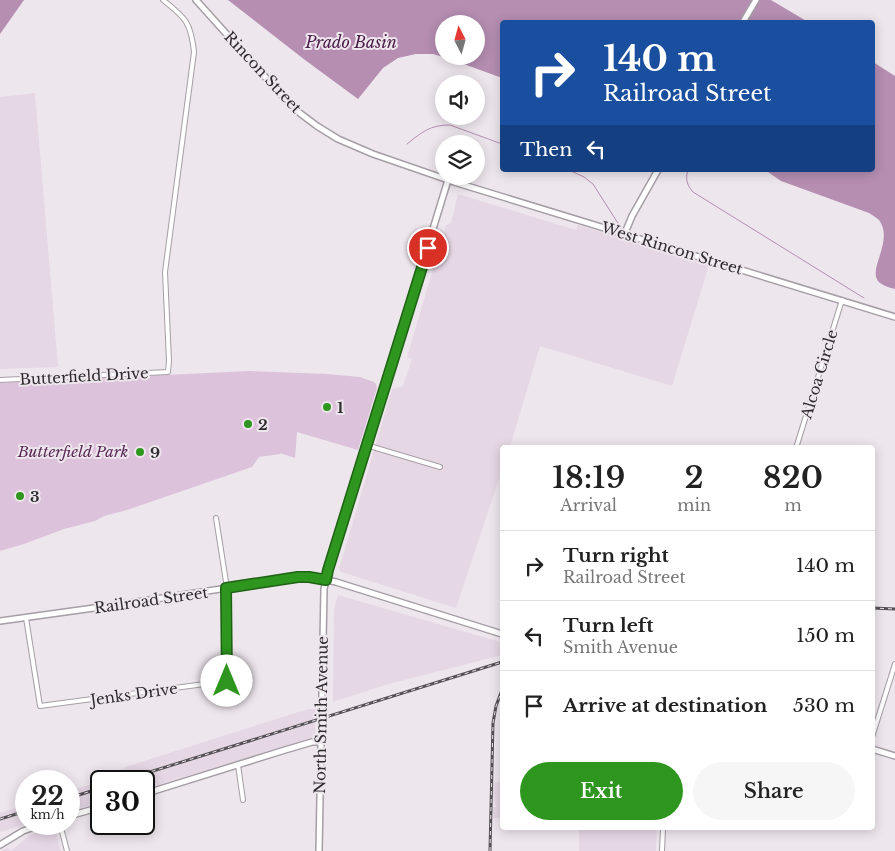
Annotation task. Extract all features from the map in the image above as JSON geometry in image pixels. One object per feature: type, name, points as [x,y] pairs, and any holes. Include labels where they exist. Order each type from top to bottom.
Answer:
[{"type":"main road","name":"Rincon Street","points":[[196,0],[285,99],[317,126],[338,139],[365,151],[435,175]]},
{"type":"main road","points":[[744,20],[756,0]]},
{"type":"main road","points":[[625,233],[632,216],[657,172]]},
{"type":"main road","name":"North Smith Avenue","points":[[318,851],[324,591],[326,580],[446,185]]},
{"type":"main road","name":"West Rincon Street","points":[[465,185],[895,317]]},
{"type":"main road","name":"Railroad Street","points":[[0,621],[298,577],[309,577],[326,580],[500,633]]},
{"type":"main road","points":[[155,791],[312,742],[320,742]]},
{"type":"main road","points":[[875,750],[895,756]]},
{"type":"main road","points":[[0,845],[16,835]]},
{"type":"street","name":"Butterfield Drive","points":[[0,380],[168,372],[165,272],[194,52],[193,36],[188,23],[163,0]]},
{"type":"street","name":"Alcoa Circle","points":[[797,445],[842,300]]},
{"type":"street","points":[[366,445],[440,467]]},
{"type":"street","points":[[216,518],[226,588]]},
{"type":"street","name":"Jenks Drive","points":[[26,618],[40,706],[227,681],[226,588]]},
{"type":"street","points":[[875,727],[895,664]]},
{"type":"street","points":[[238,765],[243,800]]},
{"type":"street","points":[[662,851],[663,830]]},
{"type":"street","points":[[63,835],[67,851]]},
{"type":"shaded area","points":[[35,93],[58,367],[0,369],[0,97]]},
{"type":"shaded area","points":[[458,194],[576,230],[578,225],[709,265],[672,386],[540,346],[511,445],[500,445],[500,476],[456,608],[341,572],[339,569],[392,389],[403,386],[412,359],[407,357],[446,225],[451,223]]},
{"type":"shaded area","points":[[338,595],[497,641],[500,643],[500,656],[385,685],[333,702],[334,609]]},
{"type":"shaded area","points":[[308,709],[315,709],[315,734],[311,738],[155,786],[155,770],[123,770],[125,767]]},
{"type":"shaded area","points":[[500,782],[500,818],[493,818],[493,807],[496,807],[493,784]]},
{"type":"shaded area","points":[[90,784],[90,805],[80,808],[80,788]]},
{"type":"shaded area","points":[[15,808],[15,828],[0,832],[0,813]]},
{"type":"shaded area","points":[[579,830],[657,830],[656,851],[579,851]]},
{"type":"shaded area","points":[[30,835],[57,835],[61,851],[11,851]]},
{"type":"shaded area","points":[[8,848],[11,851],[0,851]]},
{"type":"green space","name":"Butterfield Park","points":[[249,371],[327,374],[360,377],[374,382],[377,388],[358,450],[297,432],[295,458],[280,453],[259,457],[252,467],[127,510],[104,516],[95,521],[64,529],[0,551],[0,383]]},
{"type":"water","points":[[0,0],[24,0],[0,34]]},
{"type":"water","name":"Prado Basin","points":[[228,0],[771,0],[805,20],[500,20],[500,77],[466,65],[485,65],[485,15],[435,15],[435,55],[416,54],[398,58],[383,68],[358,99]]},
{"type":"water","points":[[875,63],[895,76],[895,289],[880,283],[876,278],[877,264],[884,237],[883,229],[878,219],[869,213],[781,181],[768,172],[875,172]]},
{"type":"waterway","points":[[407,144],[427,130],[437,126],[450,125],[500,143]]},
{"type":"waterway","points":[[573,172],[593,184],[621,228]]},
{"type":"waterway","points":[[688,172],[687,182],[693,192],[864,298]]},
{"type":"railway","points":[[875,608],[895,609]]},
{"type":"railway","points":[[155,770],[500,663]]},
{"type":"railway","points":[[490,851],[493,723],[500,695]]},
{"type":"railway","points":[[80,795],[90,791]]},
{"type":"railway","points":[[0,819],[15,814]]},
{"type":"place","name":"1","points":[[327,407]]},
{"type":"place","name":"2","points":[[248,424]]},
{"type":"place","name":"9","points":[[140,452]]},
{"type":"place","name":"3","points":[[20,496]]},
{"type":"route","points":[[227,681],[226,588],[298,577],[326,580],[428,248]]}]
